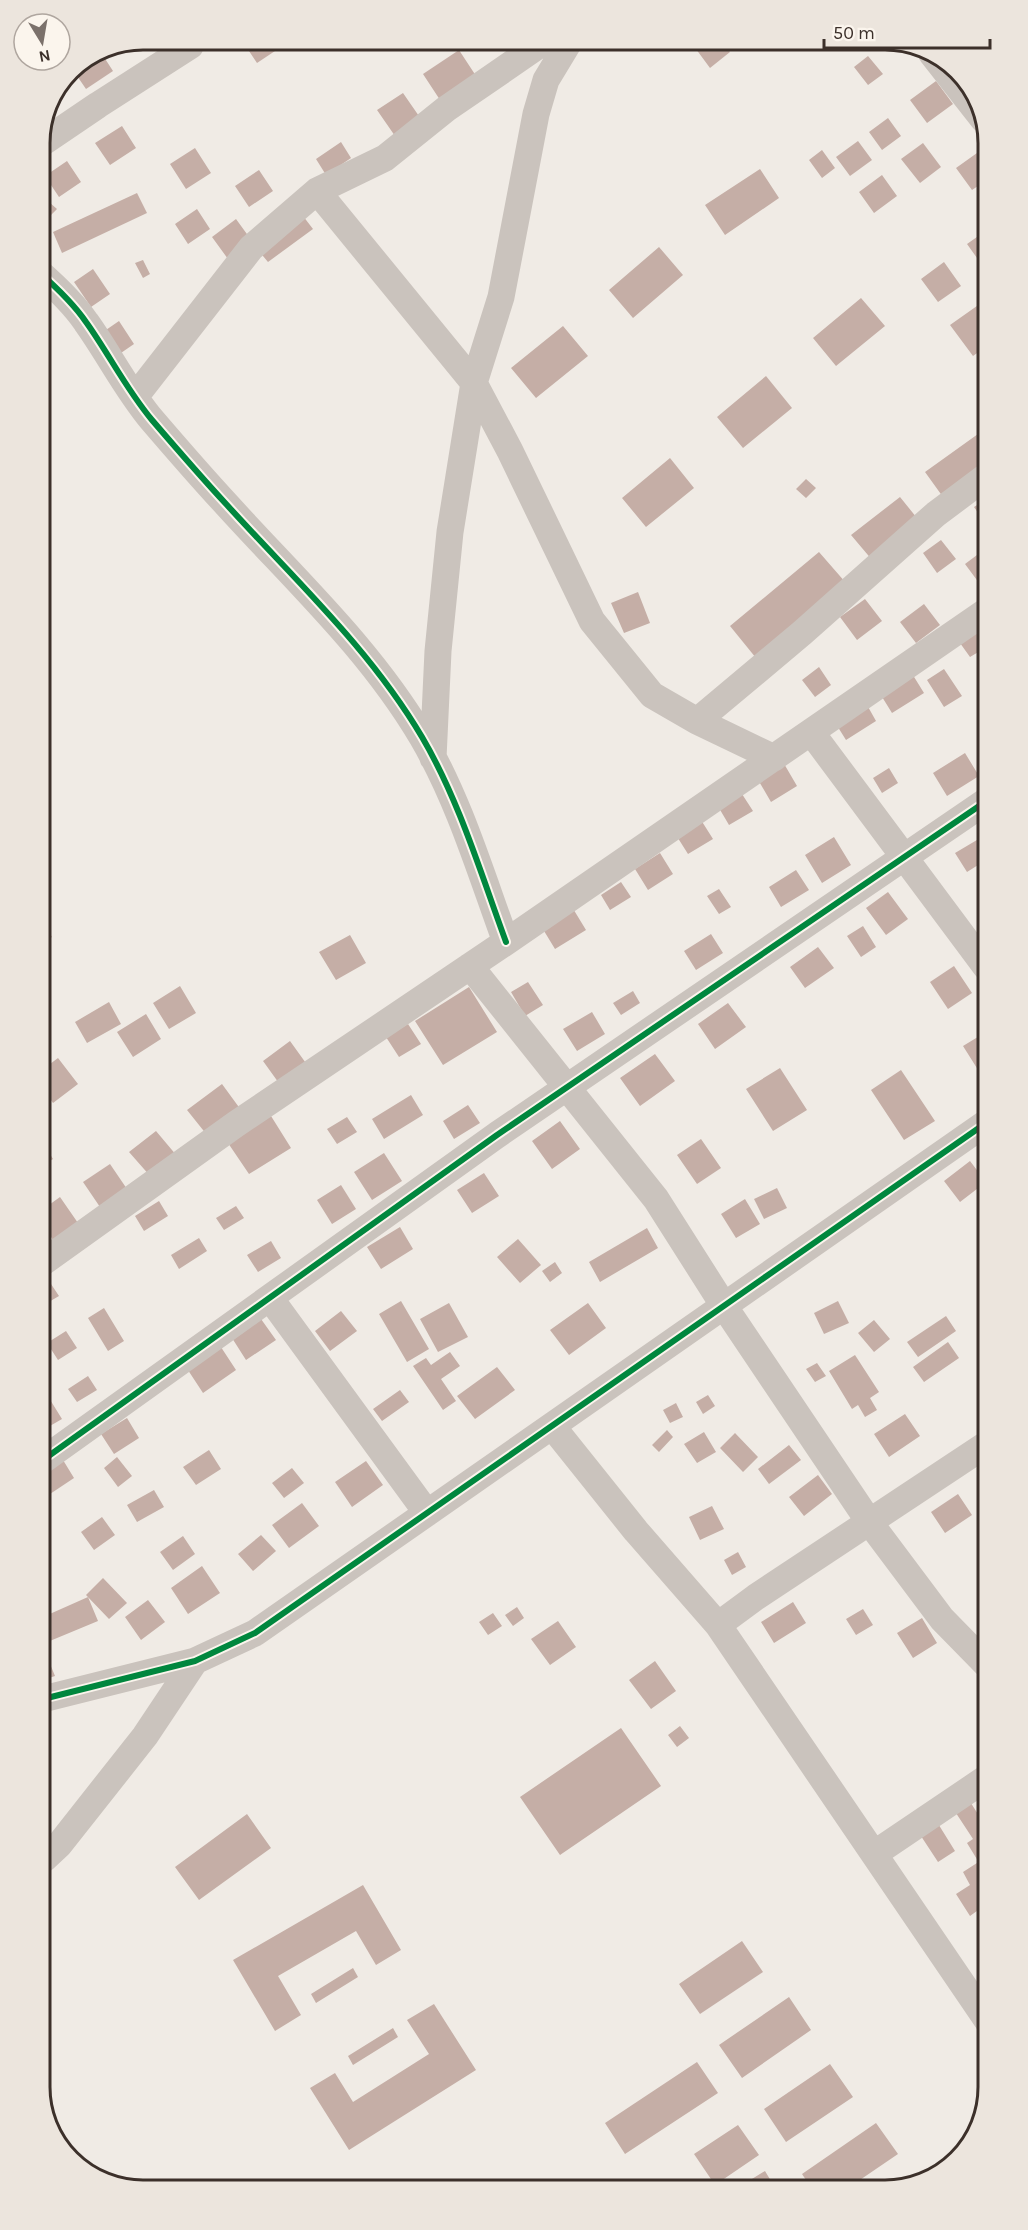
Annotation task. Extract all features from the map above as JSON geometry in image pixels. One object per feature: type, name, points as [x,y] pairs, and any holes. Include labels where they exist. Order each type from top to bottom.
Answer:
[{"type":"street","points":[[50,139],[184,50]]},
{"type":"street","points":[[135,397],[251,248],[317,192],[385,158],[446,109],[532,50]]},
{"type":"street","points":[[433,758],[438,651],[449,544],[474,383],[501,297],[536,114],[546,80],[563,50]]},
{"type":"street","points":[[948,75],[969,101]]},
{"type":"street","points":[[317,192],[474,383],[510,452],[591,621],[652,695],[698,721],[774,758]]},
{"type":"street","points":[[50,282],[62,292],[86,322],[150,417],[381,674],[433,758],[471,846],[506,942]]},
{"type":"street","points":[[698,721],[936,514],[979,482]]},
{"type":"street","points":[[50,1257],[236,1124],[506,942],[979,616]]},
{"type":"street","points":[[811,732],[979,957]]},
{"type":"street","points":[[50,1455],[565,1088],[979,806]]},
{"type":"street","points":[[470,966],[565,1088],[656,1199],[724,1306],[870,1523],[942,1619],[979,1657]]},
{"type":"street","points":[[50,1697],[195,1661],[255,1633],[979,1128]]},
{"type":"street","points":[[270,1298],[427,1513]]},
{"type":"street","points":[[552,1426],[636,1531],[718,1624],[979,2008]]},
{"type":"street","points":[[718,1624],[979,1449]]},
{"type":"street","points":[[50,1853],[145,1736],[195,1661]]},
{"type":"street","points":[[874,1854],[979,1782]]},
{"type":"building","points":[[248,50],[276,50],[257,63]]},
{"type":"building","points":[[459,50],[478,79],[442,103],[423,74]]},
{"type":"building","points":[[697,50],[728,50],[730,52],[710,68]]},
{"type":"building","points":[[868,56],[883,74],[868,85],[854,67]]},
{"type":"building","points":[[105,58],[113,71],[86,89],[78,77]]},
{"type":"building","points":[[936,81],[953,104],[927,123],[910,100]]},
{"type":"building","points":[[403,93],[421,119],[395,136],[377,110]]},
{"type":"building","points":[[888,118],[901,136],[882,150],[869,132]]},
{"type":"building","points":[[122,126],[136,148],[110,165],[95,143]]},
{"type":"building","points":[[858,141],[872,160],[850,176],[836,157]]},
{"type":"building","points":[[341,142],[351,158],[326,175],[316,159]]},
{"type":"building","points":[[923,143],[941,167],[920,183],[901,159]]},
{"type":"building","points":[[195,148],[211,173],[186,189],[170,164]]},
{"type":"building","points":[[822,150],[835,168],[822,178],[809,160]]},
{"type":"building","points":[[979,152],[979,185],[972,190],[956,168]]},
{"type":"building","points":[[67,161],[81,182],[59,197],[50,184],[50,173]]},
{"type":"building","points":[[760,169],[779,198],[725,235],[705,205]]},
{"type":"building","points":[[259,170],[273,191],[249,207],[235,186]]},
{"type":"building","points":[[882,175],[897,196],[874,213],[859,192]]},
{"type":"building","points":[[137,193],[147,213],[62,253],[53,232]]},
{"type":"building","points":[[50,203],[57,209],[50,216]]},
{"type":"building","points":[[197,209],[210,229],[188,244],[175,224]]},
{"type":"building","points":[[303,216],[313,229],[268,262],[258,250]]},
{"type":"building","points":[[236,219],[252,241],[228,259],[212,237]]},
{"type":"building","points":[[979,236],[979,261],[967,244]]},
{"type":"building","points":[[659,247],[683,275],[633,318],[609,290]]},
{"type":"building","points":[[143,260],[150,274],[143,278],[135,263]]},
{"type":"building","points":[[944,262],[961,286],[938,302],[921,279]]},
{"type":"building","points":[[93,269],[110,294],[91,307],[74,282]]},
{"type":"building","points":[[861,298],[885,326],[836,366],[813,338]]},
{"type":"building","points":[[979,305],[979,352],[973,356],[950,325]]},
{"type":"building","points":[[119,321],[134,344],[118,355],[103,332]]},
{"type":"building","points":[[563,326],[588,356],[536,398],[511,368]]},
{"type":"building","points":[[766,376],[792,408],[743,448],[717,417]]},
{"type":"building","points":[[978,434],[979,471],[943,497],[925,472]]},
{"type":"building","points":[[670,458],[694,488],[646,527],[622,498]]},
{"type":"building","points":[[806,479],[816,488],[806,498],[796,489]]},
{"type":"building","points":[[900,497],[921,523],[873,561],[851,535]]},
{"type":"building","points":[[979,504],[979,514],[974,507]]},
{"type":"building","points":[[941,540],[956,559],[937,573],[923,553]]},
{"type":"building","points":[[819,552],[846,583],[756,658],[730,626]]},
{"type":"building","points":[[979,554],[979,583],[965,564]]},
{"type":"building","points":[[638,592],[650,623],[624,633],[611,603]]},
{"type":"building","points":[[865,599],[882,621],[857,640],[840,617]]},
{"type":"building","points":[[924,604],[940,625],[916,643],[900,622]]},
{"type":"building","points":[[979,631],[979,652],[970,657],[960,643]]},
{"type":"building","points":[[819,667],[831,685],[815,697],[802,680]]},
{"type":"building","points":[[944,669],[962,696],[944,707],[927,680]]},
{"type":"building","points":[[911,672],[924,693],[892,713],[879,692]]},
{"type":"building","points":[[867,705],[876,721],[846,740],[836,724]]},
{"type":"building","points":[[965,753],[979,776],[947,796],[933,773]]},
{"type":"building","points":[[783,762],[797,786],[771,802],[757,778]]},
{"type":"building","points":[[889,768],[898,783],[882,793],[873,778]]},
{"type":"building","points":[[742,794],[753,811],[729,825],[719,808]]},
{"type":"building","points":[[701,820],[713,839],[688,854],[676,835]]},
{"type":"building","points":[[834,837],[851,865],[822,883],[805,855]]},
{"type":"building","points":[[979,839],[979,864],[967,872],[955,853]]},
{"type":"building","points":[[660,853],[673,874],[648,890],[635,869]]},
{"type":"building","points":[[796,870],[809,890],[781,907],[769,887]]},
{"type":"building","points":[[621,882],[631,897],[610,910],[601,895]]},
{"type":"building","points":[[719,889],[731,907],[719,914],[707,896]]},
{"type":"building","points":[[888,892],[908,919],[886,935],[866,908]]},
{"type":"building","points":[[572,907],[586,930],[555,949],[541,926]]},
{"type":"building","points":[[863,926],[876,947],[861,957],[847,936]]},
{"type":"building","points":[[711,934],[723,953],[696,970],[684,951]]},
{"type":"building","points":[[350,935],[366,963],[336,980],[319,952]]},
{"type":"building","points":[[818,947],[834,968],[805,988],[790,967]]},
{"type":"building","points":[[954,966],[972,993],[948,1009],[930,982]]},
{"type":"building","points":[[528,982],[543,1005],[525,1016],[511,992]]},
{"type":"building","points":[[180,986],[196,1013],[169,1029],[153,1003]]},
{"type":"building","points":[[469,987],[497,1032],[443,1065],[415,1021]]},
{"type":"building","points":[[633,991],[640,1003],[621,1015],[613,1003]]},
{"type":"building","points":[[109,1002],[121,1024],[87,1043],[75,1022]]},
{"type":"building","points":[[728,1003],[746,1027],[715,1049],[698,1024]]},
{"type":"building","points":[[592,1012],[605,1034],[577,1051],[563,1029]]},
{"type":"building","points":[[146,1014],[161,1039],[133,1057],[117,1032]]},
{"type":"building","points":[[408,1024],[421,1044],[399,1057],[386,1037]]},
{"type":"building","points":[[979,1036],[979,1071],[963,1046]]},
{"type":"building","points":[[290,1041],[308,1066],[281,1086],[263,1061]]},
{"type":"building","points":[[655,1054],[675,1081],[640,1106],[620,1078]]},
{"type":"building","points":[[58,1058],[78,1084],[53,1103],[50,1099],[50,1064]]},
{"type":"building","points":[[780,1068],[807,1110],[773,1131],[746,1089]]},
{"type":"building","points":[[901,1070],[935,1121],[904,1140],[871,1090]]},
{"type":"building","points":[[222,1084],[241,1110],[207,1135],[187,1110]]},
{"type":"building","points":[[411,1095],[423,1115],[384,1139],[372,1119]]},
{"type":"building","points":[[468,1105],[480,1123],[454,1139],[443,1121]]},
{"type":"building","points":[[271,1116],[291,1148],[249,1174],[228,1143]]},
{"type":"building","points":[[347,1117],[357,1132],[337,1144],[327,1129]]},
{"type":"building","points":[[560,1121],[580,1149],[552,1169],[532,1141]]},
{"type":"building","points":[[156,1131],[177,1156],[151,1177],[129,1152]]},
{"type":"building","points":[[701,1139],[721,1168],[697,1184],[677,1155]]},
{"type":"building","points":[[384,1153],[402,1181],[372,1200],[354,1172]]},
{"type":"building","points":[[970,1161],[979,1173],[979,1187],[960,1202],[944,1181]]},
{"type":"building","points":[[110,1164],[127,1189],[100,1207],[83,1182]]},
{"type":"building","points":[[484,1173],[499,1196],[472,1213],[457,1190]]},
{"type":"building","points":[[341,1185],[356,1209],[332,1224],[317,1200]]},
{"type":"building","points":[[777,1188],[787,1208],[764,1219],[754,1199]]},
{"type":"building","points":[[60,1197],[78,1223],[53,1240],[50,1235],[50,1204]]},
{"type":"building","points":[[745,1199],[760,1224],[736,1238],[721,1214]]},
{"type":"building","points":[[159,1201],[168,1216],[144,1231],[135,1216]]},
{"type":"building","points":[[236,1206],[244,1218],[224,1230],[216,1218]]},
{"type":"building","points":[[400,1227],[413,1249],[381,1269],[367,1247]]},
{"type":"building","points":[[647,1228],[658,1248],[600,1282],[589,1262]]},
{"type":"building","points":[[199,1238],[207,1251],[179,1269],[171,1255]]},
{"type":"building","points":[[518,1239],[541,1265],[520,1283],[497,1257]]},
{"type":"building","points":[[271,1241],[281,1258],[258,1272],[247,1255]]},
{"type":"building","points":[[555,1262],[562,1273],[550,1282],[542,1271]]},
{"type":"building","points":[[50,1282],[59,1296],[50,1301]]},
{"type":"building","points":[[401,1301],[429,1349],[407,1362],[379,1314]]},
{"type":"building","points":[[838,1301],[849,1323],[824,1334],[814,1313]]},
{"type":"building","points":[[449,1303],[468,1337],[438,1352],[420,1319]]},
{"type":"building","points":[[588,1303],[606,1328],[569,1355],[550,1330]]},
{"type":"building","points":[[104,1308],[124,1341],[108,1351],[88,1318]]},
{"type":"building","points":[[341,1311],[357,1331],[330,1351],[315,1331]]},
{"type":"building","points":[[946,1316],[956,1331],[918,1357],[907,1342]]},
{"type":"building","points":[[261,1319],[276,1340],[246,1360],[232,1338]]},
{"type":"building","points":[[874,1320],[890,1339],[874,1352],[858,1333]]},
{"type":"building","points":[[66,1331],[77,1348],[58,1360],[50,1348],[50,1341]]},
{"type":"building","points":[[217,1341],[236,1370],[203,1393],[184,1364]]},
{"type":"building","points":[[948,1342],[959,1358],[924,1382],[913,1367]]},
{"type":"building","points":[[450,1352],[460,1366],[441,1379],[456,1401],[443,1410],[413,1366],[426,1358],[431,1365]]},
{"type":"building","points":[[855,1355],[879,1392],[870,1398],[877,1410],[865,1417],[858,1405],[852,1409],[829,1371]]},
{"type":"building","points":[[817,1363],[826,1376],[815,1382],[806,1369]]},
{"type":"building","points":[[497,1367],[515,1390],[475,1419],[457,1396]]},
{"type":"building","points":[[88,1376],[97,1390],[77,1402],[68,1389]]},
{"type":"building","points":[[400,1390],[409,1402],[382,1421],[373,1409]]},
{"type":"building","points":[[708,1395],[715,1406],[703,1414],[696,1402]]},
{"type":"building","points":[[50,1400],[62,1419],[50,1426]]},
{"type":"building","points":[[676,1403],[683,1417],[670,1423],[663,1410]]},
{"type":"building","points":[[905,1414],[920,1436],[889,1457],[874,1434]]},
{"type":"building","points":[[127,1418],[139,1438],[114,1454],[101,1434]]},
{"type":"building","points":[[667,1430],[673,1437],[659,1452],[652,1445]]},
{"type":"building","points":[[704,1432],[716,1452],[697,1463],[684,1444]]},
{"type":"building","points":[[735,1433],[758,1457],[743,1472],[720,1448]]},
{"type":"building","points":[[789,1445],[801,1460],[769,1484],[758,1469]]},
{"type":"building","points":[[209,1450],[221,1469],[196,1485],[183,1467]]},
{"type":"building","points":[[117,1457],[132,1476],[118,1487],[104,1468]]},
{"type":"building","points":[[63,1460],[74,1478],[50,1494],[50,1468]]},
{"type":"building","points":[[366,1461],[383,1485],[352,1507],[335,1482]]},
{"type":"building","points":[[292,1468],[304,1483],[284,1498],[272,1483]]},
{"type":"building","points":[[818,1475],[832,1494],[804,1516],[789,1497]]},
{"type":"building","points":[[154,1490],[164,1507],[137,1522],[127,1505]]},
{"type":"building","points":[[958,1494],[972,1515],[945,1533],[931,1512]]},
{"type":"building","points":[[302,1503],[319,1526],[289,1548],[272,1525]]},
{"type":"building","points":[[712,1506],[724,1529],[700,1540],[689,1517]]},
{"type":"building","points":[[102,1517],[115,1535],[94,1550],[81,1532]]},
{"type":"building","points":[[261,1535],[276,1551],[253,1571],[238,1554]]},
{"type":"building","points":[[183,1536],[195,1554],[173,1570],[160,1552]]},
{"type":"building","points":[[738,1552],[746,1567],[732,1575],[724,1560]]},
{"type":"building","points":[[202,1566],[220,1593],[188,1614],[171,1588]]},
{"type":"building","points":[[103,1578],[127,1603],[109,1619],[86,1595]]},
{"type":"building","points":[[88,1597],[98,1621],[50,1641],[50,1614]]},
{"type":"building","points":[[148,1600],[165,1622],[141,1640],[125,1617]]},
{"type":"building","points":[[793,1602],[806,1623],[774,1643],[761,1622]]},
{"type":"building","points":[[517,1607],[524,1618],[513,1626],[505,1615]]},
{"type":"building","points":[[863,1609],[873,1625],[856,1635],[846,1619]]},
{"type":"building","points":[[493,1613],[502,1626],[488,1635],[479,1622]]},
{"type":"building","points":[[922,1618],[937,1643],[913,1658],[897,1633]]},
{"type":"building","points":[[558,1621],[576,1647],[550,1665],[531,1639]]},
{"type":"building","points":[[655,1661],[676,1691],[651,1709],[629,1680]]},
{"type":"building","points":[[50,1664],[55,1676],[50,1678]]},
{"type":"building","points":[[680,1726],[689,1738],[677,1747],[668,1735]]},
{"type":"building","points":[[621,1728],[661,1786],[560,1855],[520,1797]]},
{"type":"building","points":[[979,1789],[979,1800],[974,1793]]},
{"type":"building","points":[[969,1800],[979,1816],[979,1863],[967,1843],[973,1839],[954,1810]]},
{"type":"building","points":[[247,1814],[271,1848],[199,1900],[175,1867]]},
{"type":"building","points":[[937,1822],[955,1851],[938,1862],[919,1833]]},
{"type":"building","points":[[977,1863],[979,1866],[979,1910],[970,1916],[956,1894],[970,1885],[963,1872]]},
{"type":"building","points":[[363,1885],[401,1950],[376,1965],[356,1931],[278,1976],[301,2015],[275,2031],[233,1960]]},
{"type":"building","points":[[742,1941],[763,1972],[700,2014],[679,1984]]},
{"type":"building","points":[[353,1968],[358,1977],[316,2003],[311,1994]]},
{"type":"building","points":[[789,1997],[811,2030],[742,2078],[719,2045]]},
{"type":"building","points":[[434,2004],[476,2070],[349,2150],[310,2088],[335,2073],[353,2102],[429,2054],[407,2020]]},
{"type":"building","points":[[393,2028],[398,2037],[353,2065],[348,2056]]},
{"type":"building","points":[[697,2062],[718,2093],[625,2154],[605,2123]]},
{"type":"building","points":[[830,2064],[853,2097],[786,2142],[764,2109]]},
{"type":"building","points":[[876,2123],[898,2154],[860,2180],[806,2180],[802,2174]]},
{"type":"building","points":[[738,2125],[759,2155],[722,2180],[712,2180],[694,2154]]},
{"type":"building","points":[[765,2171],[770,2180],[750,2180]]},
{"type":"cycle path","points":[[50,283],[81,315],[152,420],[330,616],[379,674],[401,705],[422,737],[447,786],[506,942]]},
{"type":"cycle path","points":[[50,1455],[497,1135],[979,806]]},
{"type":"cycle path","points":[[50,1697],[195,1661],[255,1633],[979,1128]]}]
